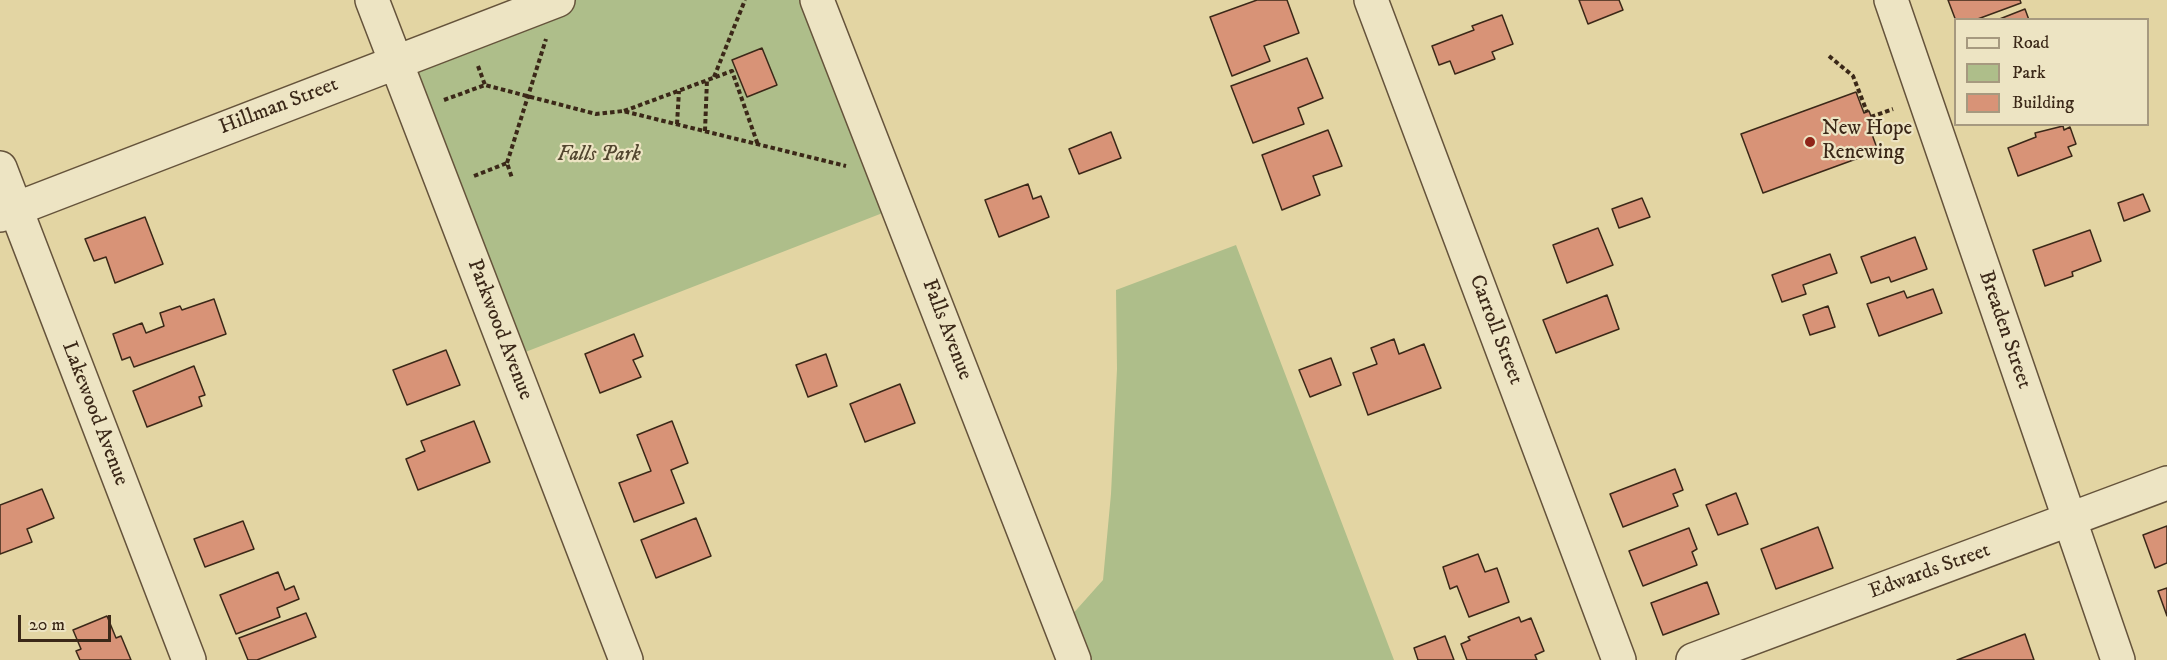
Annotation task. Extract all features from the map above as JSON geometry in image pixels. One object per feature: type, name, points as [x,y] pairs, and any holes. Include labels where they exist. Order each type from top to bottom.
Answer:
[{"type":"street","name":"Parkwood Avenue","points":[[372,0],[626,660]]},
{"type":"street","name":"Hillman Street","points":[[8,212],[558,0]]},
{"type":"street","name":"Falls Avenue","points":[[818,0],[1074,660]]},
{"type":"street","name":"Carroll Street","points":[[1371,0],[1619,660]]},
{"type":"street","name":"Breaden Street","points":[[1891,0],[2118,660]]},
{"type":"street","name":"Lakewood Avenue","points":[[0,168],[8,212],[189,660]]},
{"type":"street","name":"Edwards Street","points":[[1693,660],[2167,483]]},
{"type":"path","points":[[714,78],[745,0]]},
{"type":"path","points":[[513,178],[507,164],[546,39]]},
{"type":"path","points":[[1829,56],[1854,76],[1867,112]]},
{"type":"path","points":[[478,65],[485,85]]},
{"type":"path","points":[[443,101],[485,85],[596,114],[623,111],[732,71],[758,145]]},
{"type":"path","points":[[705,131],[707,80]]},
{"type":"path","points":[[677,124],[679,91]]},
{"type":"path","points":[[1871,117],[1893,110]]},
{"type":"path","points":[[623,111],[847,166]]},
{"type":"path","points":[[472,177],[507,164]]},
{"type":"green space","name":"Falls Park","points":[[558,0],[817,0],[898,207],[510,358],[396,62]]},
{"type":"green space","points":[[1236,245],[1394,660],[1074,660],[1061,627],[1103,580],[1111,494],[1117,369],[1116,290]]},
{"type":"building","points":[[1257,0],[1287,0],[1299,33],[1264,46],[1270,61],[1232,76],[1210,17]]},
{"type":"building","points":[[1579,0],[1619,0],[1623,10],[1588,24]]},
{"type":"building","points":[[1948,0],[2020,0],[2021,3],[1980,18],[1955,18]]},
{"type":"building","points":[[2025,9],[2028,18],[2002,18]]},
{"type":"building","points":[[1502,15],[1513,44],[1492,52],[1495,59],[1455,74],[1450,61],[1439,65],[1432,46],[1474,30],[1472,26]]},
{"type":"building","points":[[762,48],[777,85],[747,97],[732,60]]},
{"type":"building","points":[[1307,58],[1323,98],[1298,108],[1304,124],[1253,143],[1231,86]]},
{"type":"building","name":"New Hope Renewing","points":[[1856,92],[1864,113],[1869,111],[1874,124],[1869,126],[1878,151],[1763,193],[1741,134]]},
{"type":"building","points":[[2063,126],[2064,130],[2070,127],[2076,144],[2068,147],[2072,156],[2018,176],[2008,148],[2036,137],[2035,133]]},
{"type":"building","points":[[1328,130],[1342,166],[1313,176],[1320,195],[1282,210],[1262,155]]},
{"type":"building","points":[[1111,132],[1121,158],[1079,174],[1069,149]]},
{"type":"building","points":[[1028,184],[1033,199],[1041,196],[1049,217],[999,237],[985,200]]},
{"type":"building","points":[[2143,194],[2150,211],[2124,221],[2118,203]]},
{"type":"building","points":[[1642,198],[1650,217],[1619,228],[1612,209]]},
{"type":"building","points":[[145,217],[163,264],[115,283],[106,257],[94,261],[85,239]]},
{"type":"building","points":[[1598,228],[1613,265],[1567,283],[1553,245]]},
{"type":"building","points":[[2090,230],[2101,261],[2072,272],[2073,276],[2045,286],[2033,250]]},
{"type":"building","points":[[1915,237],[1927,269],[1891,282],[1889,277],[1871,283],[1861,257]]},
{"type":"building","points":[[1830,254],[1837,273],[1803,285],[1806,294],[1782,302],[1772,275]]},
{"type":"building","points":[[1933,289],[1942,313],[1879,336],[1867,304],[1904,291],[1907,298]]},
{"type":"building","points":[[1607,295],[1619,329],[1556,353],[1543,320]]},
{"type":"building","points":[[214,299],[226,334],[134,367],[130,357],[122,360],[113,334],[142,323],[146,333],[164,326],[160,313],[180,306],[182,310]]},
{"type":"building","points":[[1828,306],[1835,327],[1810,335],[1803,315]]},
{"type":"building","points":[[634,334],[643,356],[633,360],[641,377],[600,393],[585,354]]},
{"type":"building","points":[[1394,339],[1399,354],[1424,344],[1441,388],[1368,415],[1353,373],[1377,364],[1371,348]]},
{"type":"building","points":[[446,350],[460,385],[407,405],[393,370]]},
{"type":"building","points":[[826,354],[837,386],[808,397],[796,365]]},
{"type":"building","points":[[1331,358],[1341,385],[1310,397],[1299,370]]},
{"type":"building","points":[[194,366],[205,395],[199,397],[202,406],[147,427],[133,391]]},
{"type":"building","points":[[900,384],[915,423],[865,442],[850,404]]},
{"type":"building","points":[[474,421],[490,462],[418,490],[406,459],[425,451],[421,441]]},
{"type":"building","points":[[672,421],[688,463],[671,470],[684,503],[634,522],[619,483],[651,471],[637,435]]},
{"type":"building","points":[[1675,469],[1683,490],[1673,494],[1678,506],[1623,527],[1610,494]]},
{"type":"building","points":[[42,489],[54,518],[27,529],[32,542],[0,554],[0,505]]},
{"type":"building","points":[[1736,493],[1748,524],[1718,535],[1706,505]]},
{"type":"building","points":[[696,518],[711,556],[656,578],[641,540]]},
{"type":"building","points":[[243,521],[254,549],[205,567],[194,539]]},
{"type":"building","points":[[2167,526],[2167,563],[2155,568],[2143,535]]},
{"type":"building","points":[[1818,527],[1833,568],[1776,589],[1761,549]]},
{"type":"building","points":[[1689,528],[1697,549],[1692,552],[1697,565],[1643,586],[1629,551]]},
{"type":"building","points":[[1478,554],[1485,572],[1497,568],[1509,602],[1469,617],[1457,586],[1450,589],[1443,567]]},
{"type":"building","points":[[278,572],[285,590],[294,586],[299,599],[277,608],[280,617],[236,634],[220,595]]},
{"type":"building","points":[[1707,582],[1719,614],[1663,635],[1651,603]]},
{"type":"building","points":[[2167,588],[2167,616],[2158,591]]},
{"type":"building","points":[[306,613],[316,637],[257,660],[248,660],[239,638]]},
{"type":"building","points":[[107,616],[116,638],[121,636],[131,660],[80,660],[76,651],[81,649],[73,630]]},
{"type":"building","points":[[1519,617],[1521,622],[1531,618],[1544,651],[1535,655],[1537,660],[1467,660],[1461,644],[1470,640],[1468,637]]},
{"type":"building","points":[[2025,634],[2034,660],[1957,660]]},
{"type":"building","points":[[1445,636],[1454,660],[1418,660],[1414,648]]},
{"type":"place","name":"New Hope Renewing","points":[[1810,142]]}]
